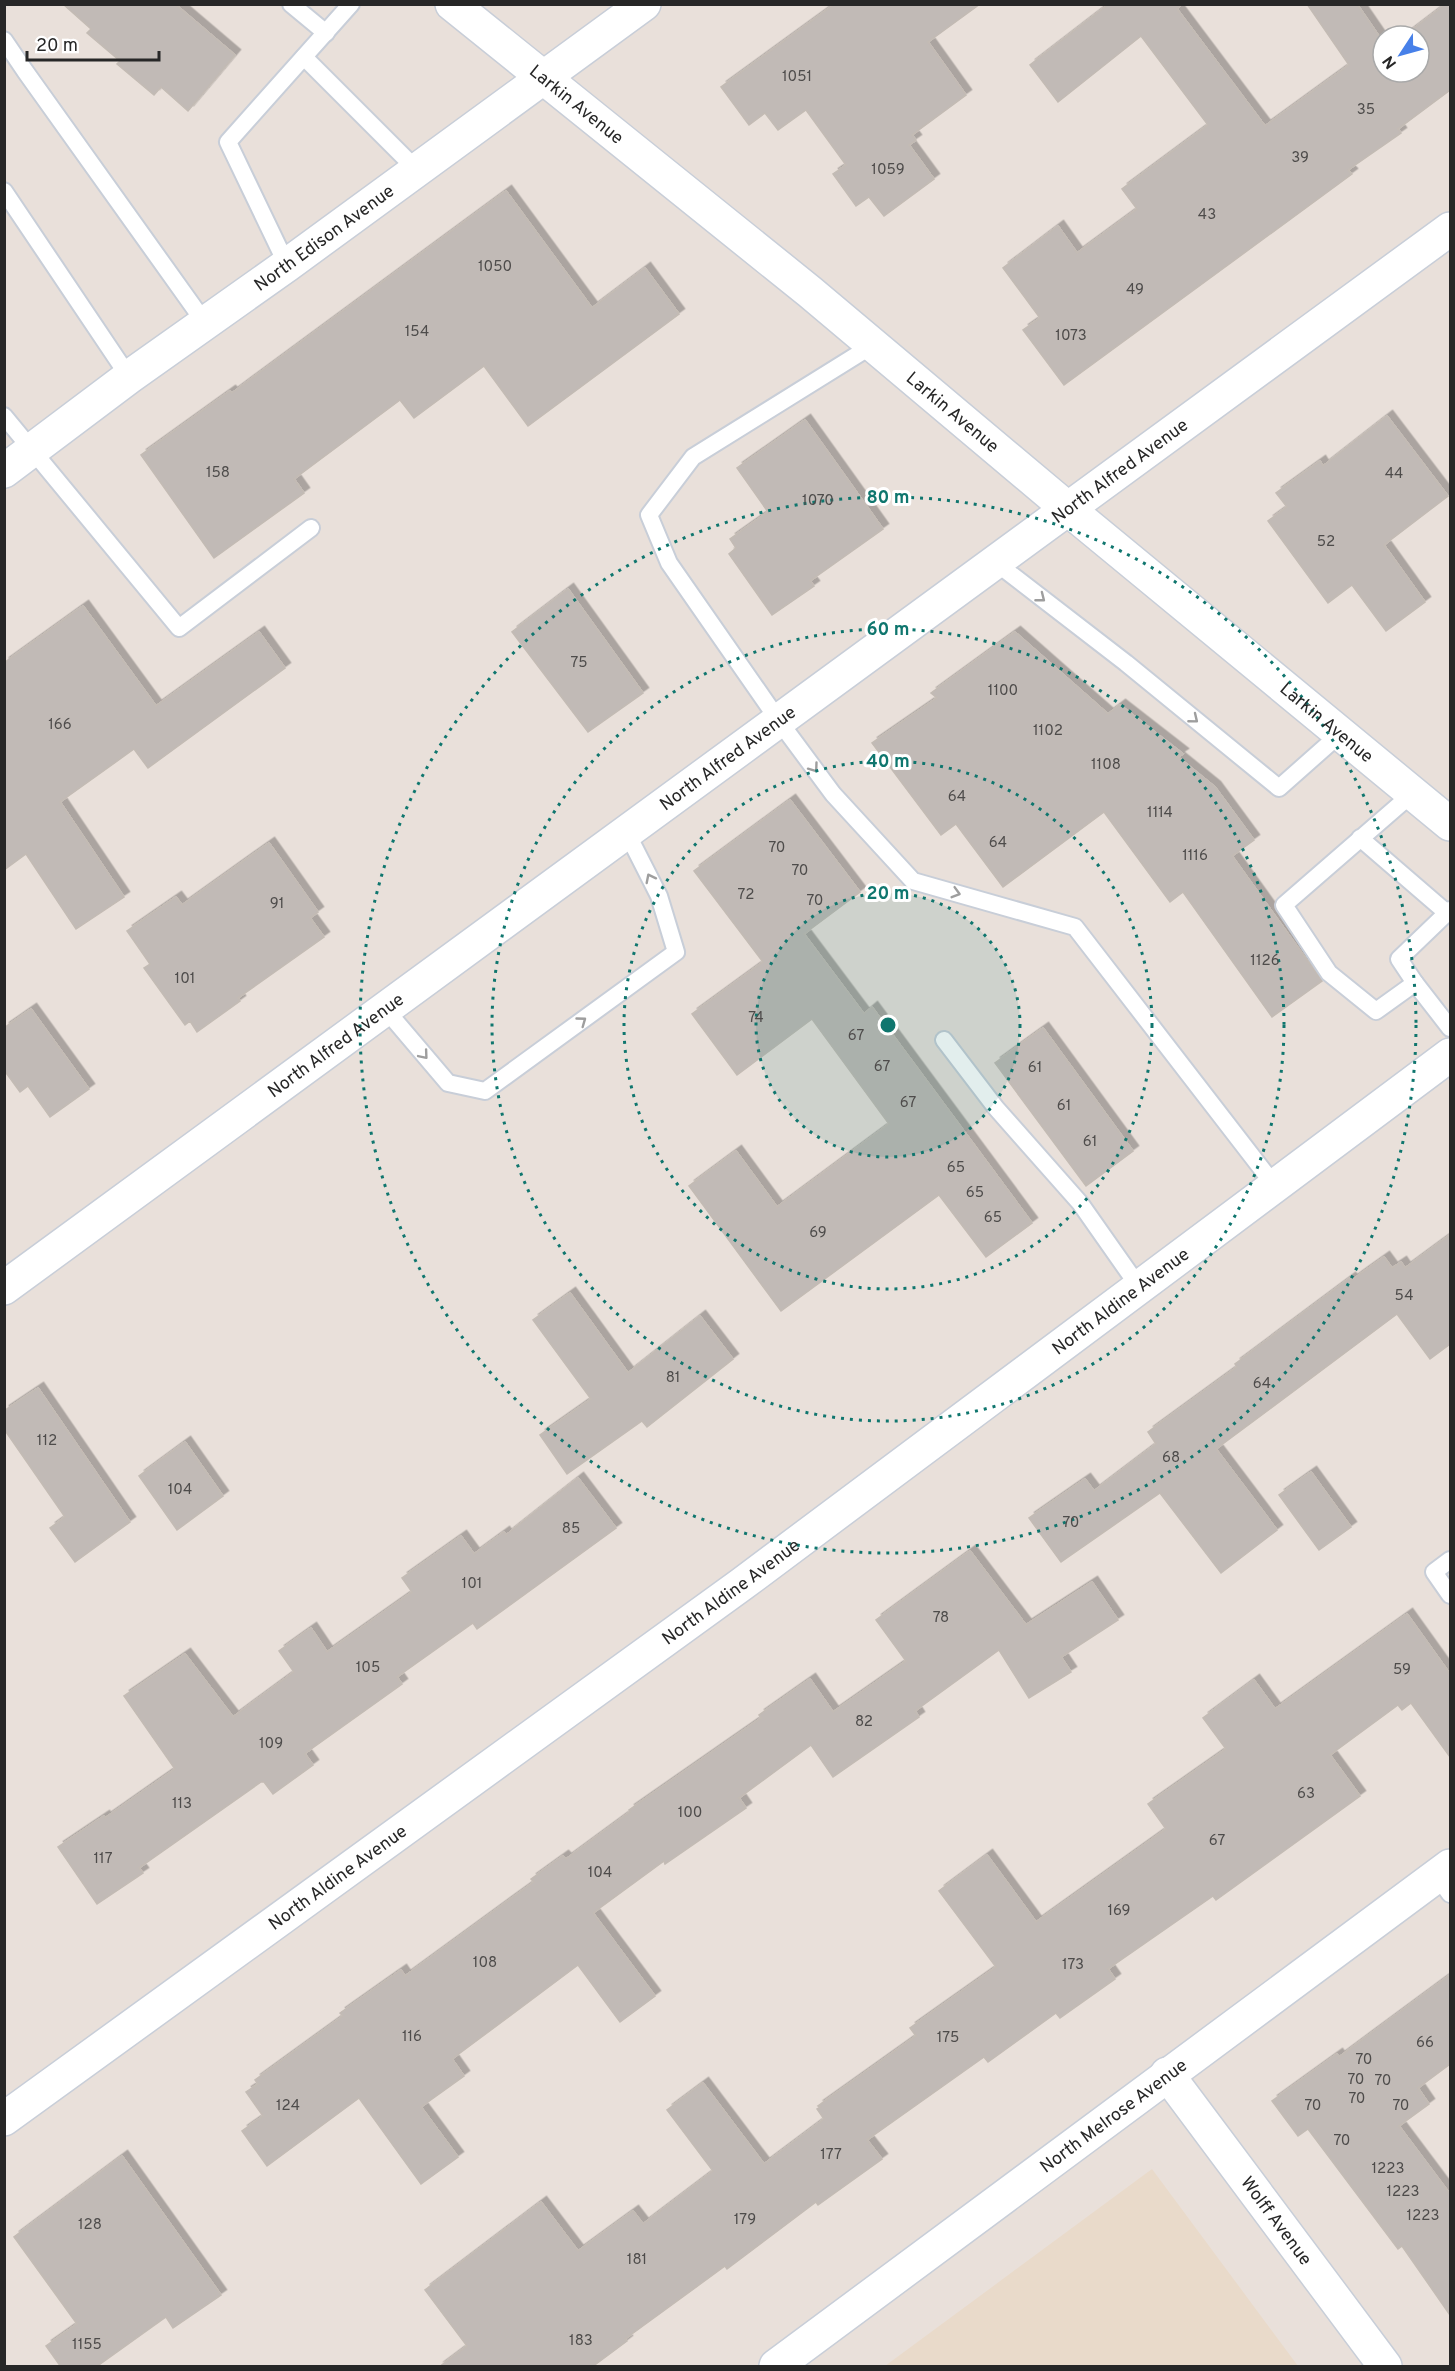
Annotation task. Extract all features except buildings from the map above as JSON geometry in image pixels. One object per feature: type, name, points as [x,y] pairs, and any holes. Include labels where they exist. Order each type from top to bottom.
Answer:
[{"type":"street","name":"Larkin Avenue","points":[[452,4],[873,345],[1450,824]]},
{"type":"street","name":"North Edison Avenue","points":[[4,471],[129,377],[417,171],[644,4]]},
{"type":"street","name":"North Alfred Avenue","points":[[4,1288],[1450,229]]},
{"type":"street","name":"North Aldine Avenue","points":[[4,2119],[742,1584],[1450,1055]]},
{"type":"street","name":"North Melrose Avenue","points":[[776,2367],[1167,2074],[1446,1879]]},
{"type":"street","name":"Wolff Avenue","points":[[1167,2074],[1385,2367]]},
{"type":"lane","points":[[291,4],[326,33]]},
{"type":"lane","points":[[287,265],[228,142],[351,4]]},
{"type":"lane","points":[[4,40],[205,323]]},
{"type":"lane","points":[[304,57],[417,171]]},
{"type":"lane","points":[[4,191],[129,377]]},
{"type":"lane","points":[[873,345],[693,457],[649,515],[669,563],[833,794],[913,881],[1075,927],[1275,1185]]},
{"type":"lane","points":[[4,416],[179,628],[311,528]]},
{"type":"lane","points":[[995,562],[1125,663],[1279,789],[1341,734]]},
{"type":"lane","points":[[1413,793],[1284,905],[1329,973],[1376,1011],[1415,983]]},
{"type":"lane","points":[[386,1010],[448,1083],[485,1091],[676,952],[659,896],[627,833]]},
{"type":"lane","points":[[1360,838],[1449,912],[1399,959],[1450,1028]]},
{"type":"lane","points":[[944,1040],[996,1108],[1080,1203],[1139,1287]]},
{"type":"lane","points":[[1450,1560],[1434,1572],[1450,1595]]},
{"type":"shaded area","points":[[1152,2169],[1298,2366],[885,2366]]}]
